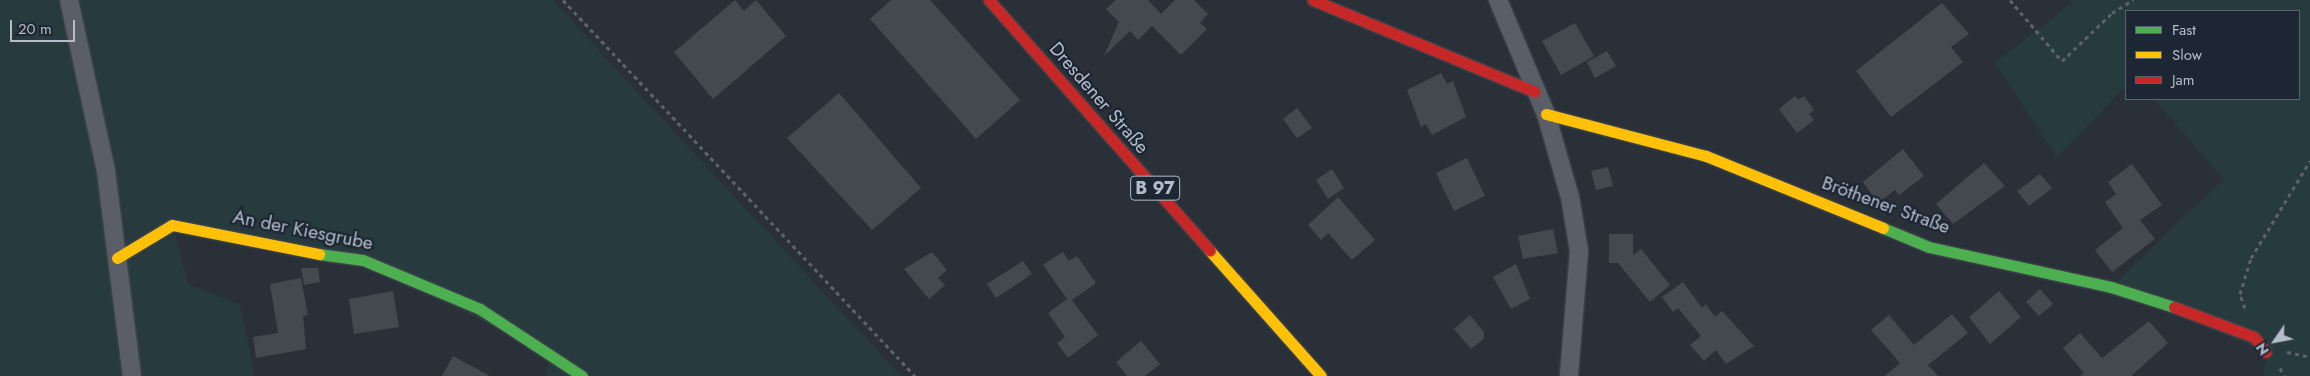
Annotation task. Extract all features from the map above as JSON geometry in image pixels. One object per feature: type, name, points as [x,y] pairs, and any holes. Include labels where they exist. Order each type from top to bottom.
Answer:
[{"type":"street","points":[[69,0],[106,171],[132,376]]},
{"type":"street","name":"Dresdener Straße","points":[[989,0],[1321,376]]},
{"type":"street","points":[[1313,0],[1535,92]]},
{"type":"street","points":[[1498,0],[1535,92],[1546,114],[1570,197],[1579,251],[1569,376]]},
{"type":"street","name":"Bröthener Straße","points":[[1546,114],[1706,156],[1929,247],[2111,287],[2254,337]]},
{"type":"street","name":"An der Kiesgrube","points":[[117,258],[172,225],[285,250],[362,260],[480,309],[582,376]]},
{"type":"street","points":[[2254,337],[2266,352]]},
{"type":"path","points":[[563,0],[915,376]]},
{"type":"path","points":[[2010,0],[2062,61],[2112,13],[2133,0]]},
{"type":"path","points":[[2254,337],[2240,294],[2251,258],[2310,161]]},
{"type":"green space","points":[[0,0],[552,0],[901,376],[544,376],[553,356],[363,260],[173,226],[188,284],[240,305],[255,376],[0,376]]},
{"type":"green space","points":[[2070,0],[2310,0],[2310,376],[2263,376],[2267,352],[2111,287],[2224,179],[2155,100],[2300,100],[2300,10],[2125,10],[2125,87],[2057,157],[1995,63],[2072,3]]},
{"type":"building","points":[[735,0],[744,11],[756,0],[786,36],[713,99],[674,52]]},
{"type":"building","points":[[891,0],[930,0],[1020,100],[976,139],[870,19]]},
{"type":"building","points":[[1116,0],[1148,0],[1161,14],[1175,0],[1194,0],[1208,14],[1200,23],[1207,29],[1181,55],[1152,26],[1138,40],[1130,31],[1104,56],[1119,22],[1106,9]]},
{"type":"building","points":[[1942,3],[1969,34],[1951,47],[1963,62],[1891,117],[1856,71]]},
{"type":"building","points":[[1575,23],[1594,56],[1561,75],[1542,41]]},
{"type":"building","points":[[1607,51],[1616,66],[1595,78],[1587,62]]},
{"type":"building","points":[[1441,73],[1447,84],[1453,81],[1466,117],[1432,135],[1426,124],[1421,127],[1407,90]]},
{"type":"building","points":[[839,93],[921,188],[872,230],[787,138]]},
{"type":"building","points":[[1795,96],[1798,100],[1804,96],[1814,110],[1809,114],[1814,120],[1797,133],[1779,109]]},
{"type":"building","points":[[1297,108],[1312,128],[1297,138],[1283,119]]},
{"type":"building","points":[[1903,149],[1924,176],[1899,195],[1895,190],[1878,203],[1863,182]]},
{"type":"building","points":[[1467,158],[1485,196],[1454,211],[1436,173]]},
{"type":"building","points":[[1984,163],[2005,186],[1953,224],[1936,204]]},
{"type":"building","points":[[2132,164],[2162,205],[2140,220],[2155,239],[2112,272],[2095,250],[2123,228],[2105,202],[2116,194],[2108,182]]},
{"type":"building","points":[[1608,167],[1613,186],[1596,190],[1591,171]]},
{"type":"building","points":[[1332,169],[1344,188],[1328,199],[1316,180]]},
{"type":"building","points":[[2040,174],[2052,188],[2029,206],[2017,191]]},
{"type":"building","points":[[1338,197],[1375,240],[1352,260],[1328,233],[1321,240],[1308,225]]},
{"type":"building","points":[[1553,229],[1558,253],[1523,259],[1518,236]]},
{"type":"building","points":[[1609,234],[1633,234],[1633,255],[1641,249],[1670,285],[1650,302],[1618,263],[1609,263]]},
{"type":"building","points":[[932,252],[947,270],[938,278],[945,285],[929,299],[904,269]]},
{"type":"building","points":[[1063,252],[1069,261],[1077,256],[1096,283],[1072,300],[1098,335],[1068,358],[1057,343],[1065,337],[1048,313],[1067,299],[1043,265]]},
{"type":"building","points":[[1023,261],[1032,274],[996,298],[987,284]]},
{"type":"building","points":[[1516,264],[1530,299],[1511,309],[1493,277]]},
{"type":"building","points":[[301,268],[318,268],[320,282],[304,285]]},
{"type":"building","points":[[301,278],[308,315],[303,316],[306,349],[256,358],[253,337],[278,333],[270,284]]},
{"type":"building","points":[[1683,282],[1702,308],[1706,304],[1715,317],[1722,311],[1754,346],[1726,364],[1716,350],[1704,361],[1690,345],[1701,336],[1678,308],[1673,312],[1662,297]]},
{"type":"building","points":[[2040,289],[2053,304],[2039,316],[2026,302]]},
{"type":"building","points":[[393,291],[399,327],[354,334],[349,299]]},
{"type":"building","points":[[1999,291],[2021,317],[1990,344],[1969,317]]},
{"type":"building","points":[[1952,314],[1968,333],[1928,365],[1938,376],[1885,376],[1900,363],[1871,330],[1889,315],[1914,345]]},
{"type":"building","points":[[1470,315],[1484,332],[1484,339],[1471,349],[1454,329]]},
{"type":"building","points":[[2149,321],[2168,343],[2131,376],[2080,376],[2084,373],[2063,348],[2080,333],[2102,358]]},
{"type":"building","points":[[1141,341],[1160,364],[1145,376],[1127,376],[1116,362]]},
{"type":"building","points":[[453,356],[490,376],[442,376]]},
{"type":"traffic: fast","points":[[1883,228],[1929,247],[2111,287],[2174,307]]},
{"type":"traffic: fast","points":[[319,254],[363,260],[480,309],[582,376]]},
{"type":"traffic: slow","points":[[1546,114],[1706,156],[1883,228]]},
{"type":"traffic: slow","points":[[117,258],[172,225],[319,254]]},
{"type":"traffic: slow","points":[[1210,251],[1321,376]]},
{"type":"traffic: jam","points":[[989,0],[1210,251]]},
{"type":"traffic: jam","points":[[1313,0],[1535,92]]},
{"type":"traffic: jam","points":[[2174,307],[2254,337],[2266,352]]}]
